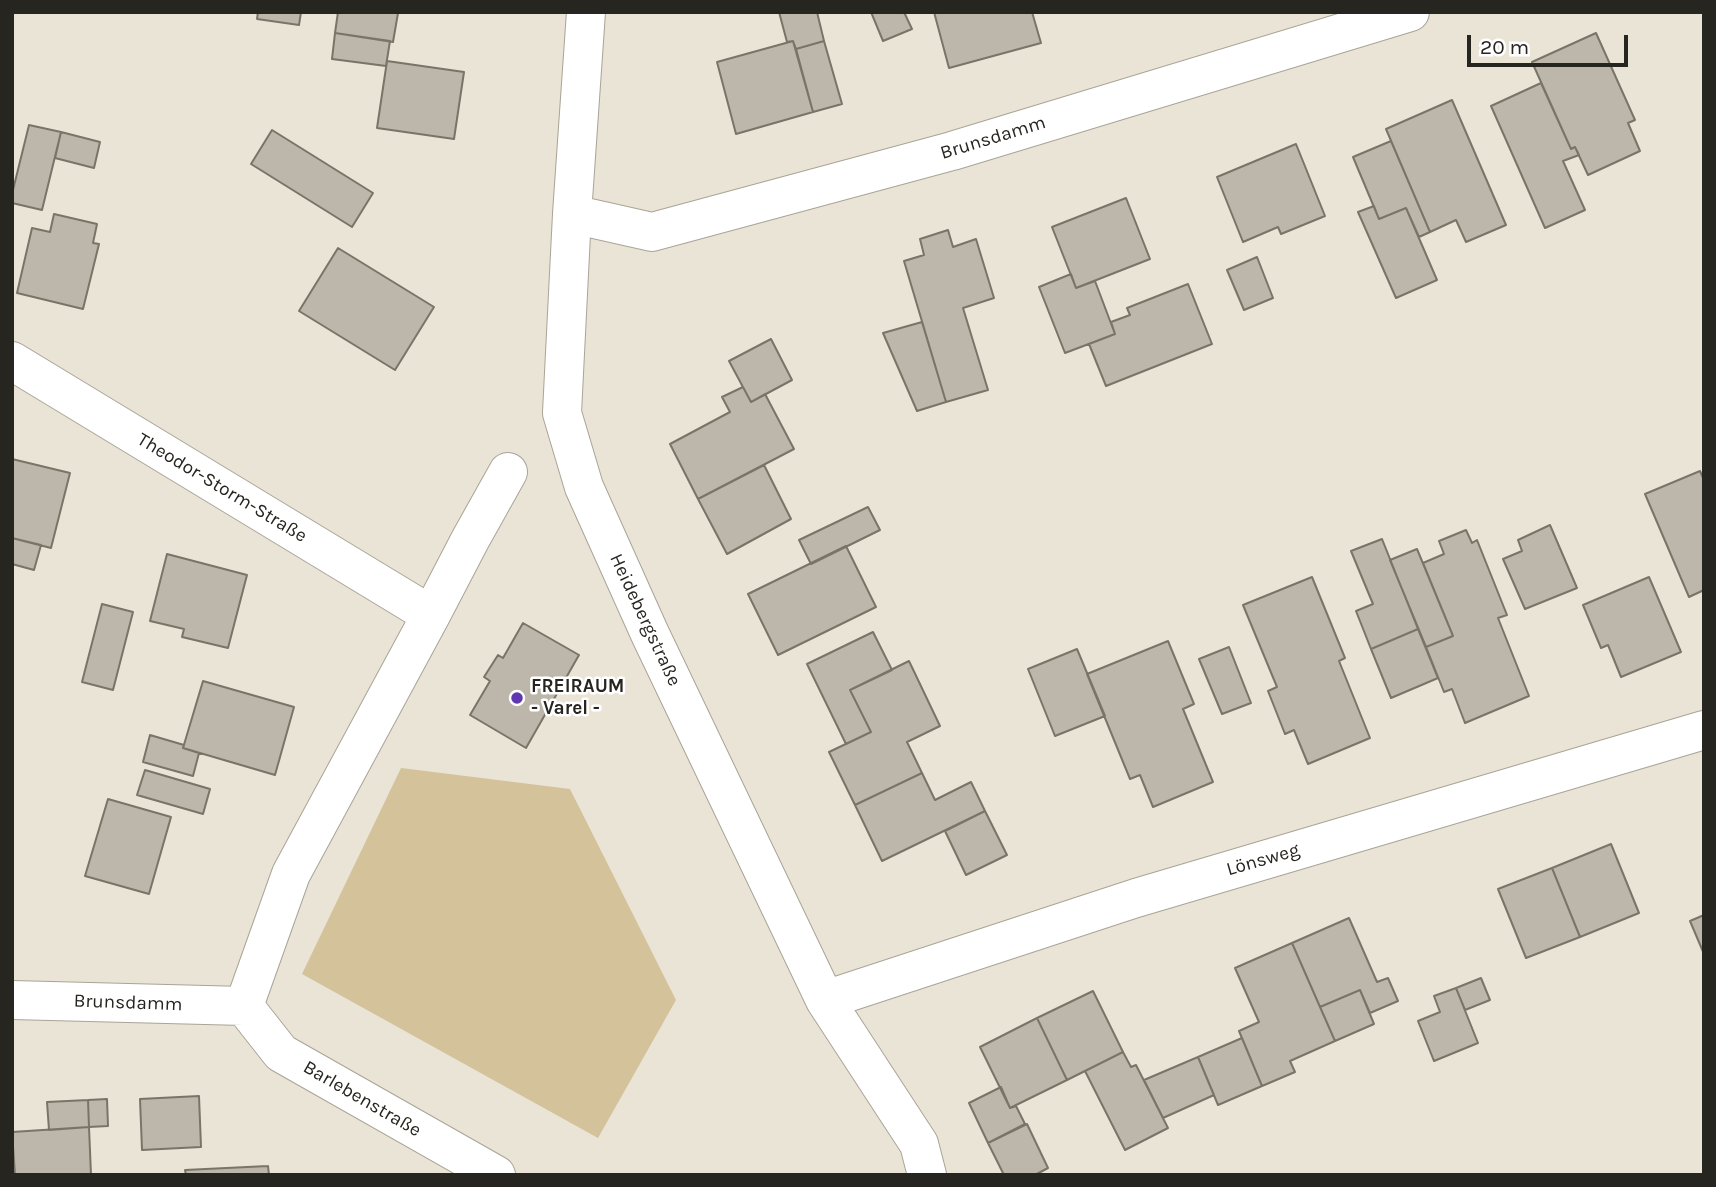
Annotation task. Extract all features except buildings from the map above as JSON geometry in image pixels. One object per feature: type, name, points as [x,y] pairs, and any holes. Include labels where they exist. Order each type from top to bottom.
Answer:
[{"type":"street","name":"Heidebergstraße","points":[[586,12],[562,412],[584,487],[650,634],[825,1000],[919,1144],[927,1175]]},
{"type":"street","name":"Brunsdamm","points":[[572,214],[652,232],[952,151],[1410,12]]},
{"type":"street","name":"Theodor-Storm-Straße","points":[[12,361],[431,615]]},
{"type":"street","points":[[244,1006],[291,874],[509,472]]},
{"type":"street","name":"Lönsweg","points":[[825,1000],[1136,898],[1704,730]]},
{"type":"street","name":"Brunsdamm","points":[[12,999],[244,1006]]},
{"type":"street","name":"Barlebenstraße","points":[[244,1006],[282,1053],[496,1175]]},
{"type":"shaded area","points":[[401,768],[570,789],[676,1000],[598,1138],[302,974]]},
{"type":"place","name":"FREIRAUM - Varel -","points":[[517,698]]}]
